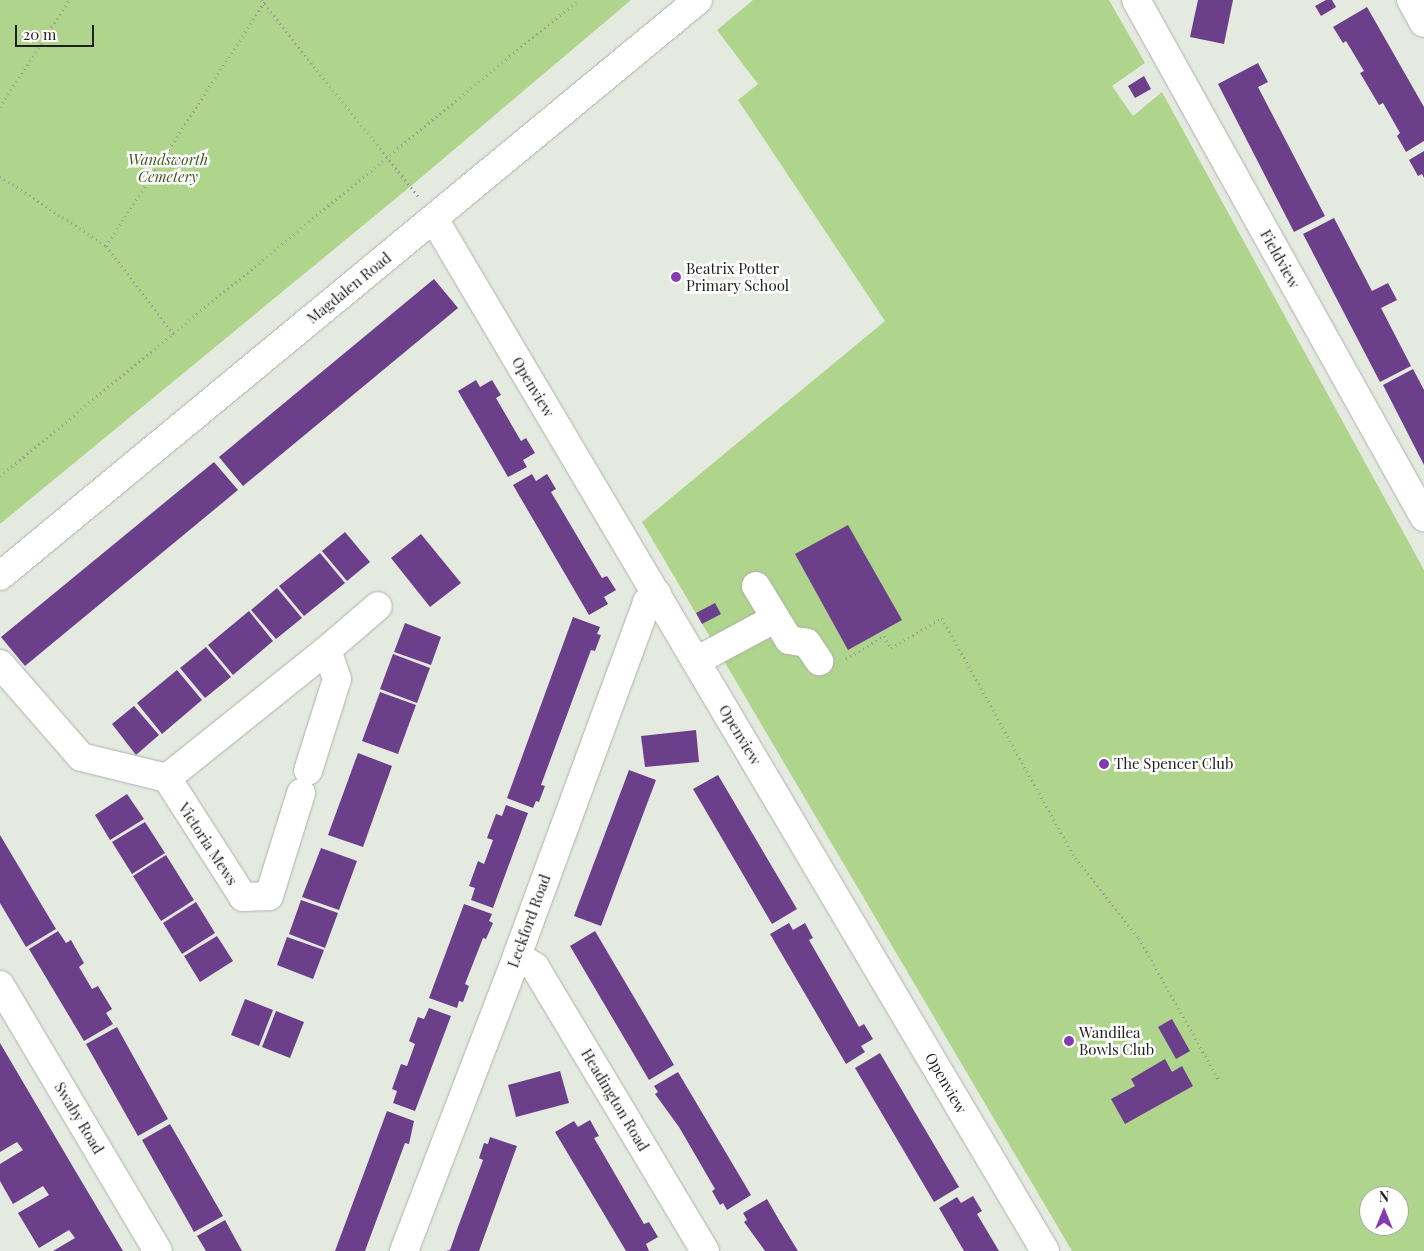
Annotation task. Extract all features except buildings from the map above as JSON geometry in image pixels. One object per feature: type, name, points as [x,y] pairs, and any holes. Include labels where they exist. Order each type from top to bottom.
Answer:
[{"type":"street","name":"Magdalen Road","points":[[0,576],[698,0]]},
{"type":"street","name":"Fieldview","points":[[1136,0],[1424,517]]},
{"type":"street","points":[[1411,0],[1424,23]]},
{"type":"street","name":"Openview","points":[[434,219],[1045,1251]]},
{"type":"street","points":[[756,586],[774,619],[789,640],[807,642],[819,661]]},
{"type":"street","name":"Leckford Road","points":[[404,1251],[517,956],[645,608],[657,594]]},
{"type":"street","points":[[0,664],[81,757],[166,778],[327,650],[378,606]]},
{"type":"street","points":[[696,661],[774,619]]},
{"type":"street","name":"Victoria Mews","points":[[166,778],[243,897],[269,896],[337,679],[327,650]]},
{"type":"street","name":"Headington Road","points":[[517,956],[535,967],[706,1251]]},
{"type":"street","name":"Swaby Road","points":[[0,985],[158,1251]]},
{"type":"path","points":[[0,107],[69,0]]},
{"type":"path","points":[[106,246],[264,1],[388,157],[434,219]]},
{"type":"path","points":[[0,476],[174,335],[575,1]]},
{"type":"path","points":[[0,176],[106,246],[174,335]]},
{"type":"path","points":[[819,661],[824,671],[884,636],[891,648],[942,618],[1075,858],[1139,938],[1218,1079]]},
{"type":"green space","name":"Wandsworth Cemetery","points":[[0,0],[631,0],[411,186],[0,524]]},
{"type":"green space","name":"The Spencer Club","points":[[753,0],[1109,0],[1145,63],[1112,86],[1133,116],[1162,92],[1424,570],[1424,1251],[1072,1251],[642,522],[885,321],[738,100],[758,84],[717,30]]},
{"type":"place","name":"Beatrix Potter Primary School","points":[[676,277]]},
{"type":"place","name":"The Spencer Club","points":[[1104,764]]},
{"type":"place","name":"Wandilea Bowls Club","points":[[1069,1041]]}]
